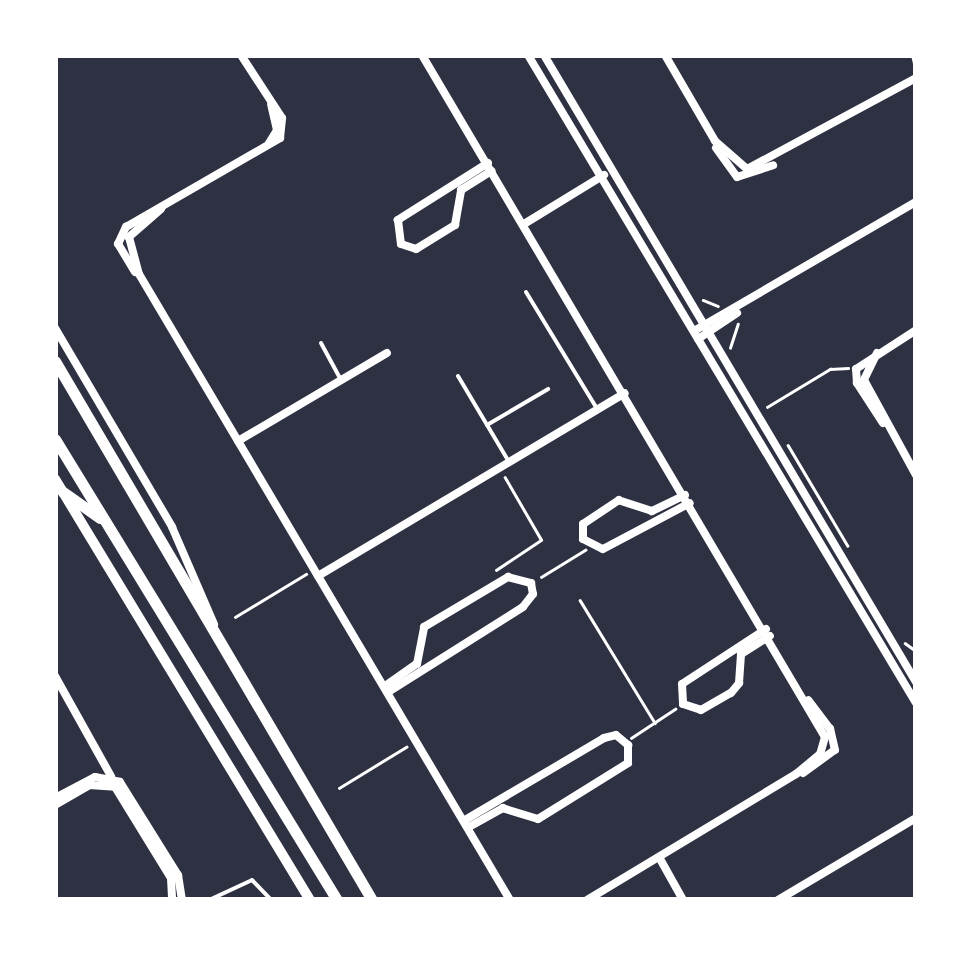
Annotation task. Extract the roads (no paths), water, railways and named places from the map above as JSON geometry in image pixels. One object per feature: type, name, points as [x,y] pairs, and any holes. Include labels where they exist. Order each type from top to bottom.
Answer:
[{"type":"highway","points":[[55,360],[220,648],[372,900]]},
{"type":"highway","points":[[55,440],[337,900]]},
{"type":"highway","points":[[63,492],[104,520]]},
{"type":"main road","points":[[55,479],[310,900]]},
{"type":"street","points":[[241,55],[284,127],[264,150],[161,209],[129,237],[138,274],[513,900]]},
{"type":"street","points":[[422,55],[808,700],[826,744],[796,774],[587,900]]},
{"type":"street","points":[[528,55],[916,704]]},
{"type":"street","points":[[544,55],[914,675],[901,679]]},
{"type":"street","points":[[665,55],[715,141],[741,169],[792,150],[916,78]]},
{"type":"street","points":[[490,167],[461,190],[455,225],[416,249],[400,244],[398,220],[490,167]]},
{"type":"street","points":[[524,224],[612,170]]},
{"type":"street","points":[[439,193],[459,201]]},
{"type":"street","points":[[696,335],[916,202]]},
{"type":"street","points":[[55,328],[172,527],[220,648]]},
{"type":"street","points":[[916,330],[856,369],[857,383],[916,475]]},
{"type":"street","points":[[238,442],[387,352]]},
{"type":"street","points":[[877,354],[864,375],[886,426]]},
{"type":"street","points":[[316,572],[625,392]]},
{"type":"street","points":[[688,499],[603,549],[589,548],[581,534],[586,520],[618,500],[658,510],[688,499]]},
{"type":"street","points":[[639,530],[641,506]]},
{"type":"street","points":[[521,575],[531,582],[528,604],[442,659],[386,689],[414,668],[424,627],[502,580],[521,575]]},
{"type":"street","points":[[768,632],[744,650],[731,693],[700,710],[684,704],[682,684],[768,632]]},
{"type":"street","points":[[418,648],[442,659]]},
{"type":"street","points":[[718,659],[739,669]]},
{"type":"street","points":[[55,676],[111,776],[178,876],[182,900]]},
{"type":"street","points":[[55,703],[67,696]]},
{"type":"street","points":[[610,736],[626,741],[631,757],[623,767],[534,821],[499,808],[467,824],[516,790],[610,736]]},
{"type":"street","points":[[55,802],[87,780],[111,776]]},
{"type":"street","points":[[55,802],[89,785],[115,787],[182,900]]},
{"type":"street","points":[[516,790],[516,813]]},
{"type":"street","points":[[778,900],[916,818]]},
{"type":"street","points":[[659,857],[684,900]]},
{"type":"lane","points":[[912,55],[916,68]]},
{"type":"lane","points":[[526,292],[597,409]]},
{"type":"lane","points":[[321,343],[342,380]]},
{"type":"lane","points":[[458,376],[509,462]]},
{"type":"lane","points":[[487,425],[548,389]]},
{"type":"lane","points":[[209,900],[252,880],[270,900]]}]
